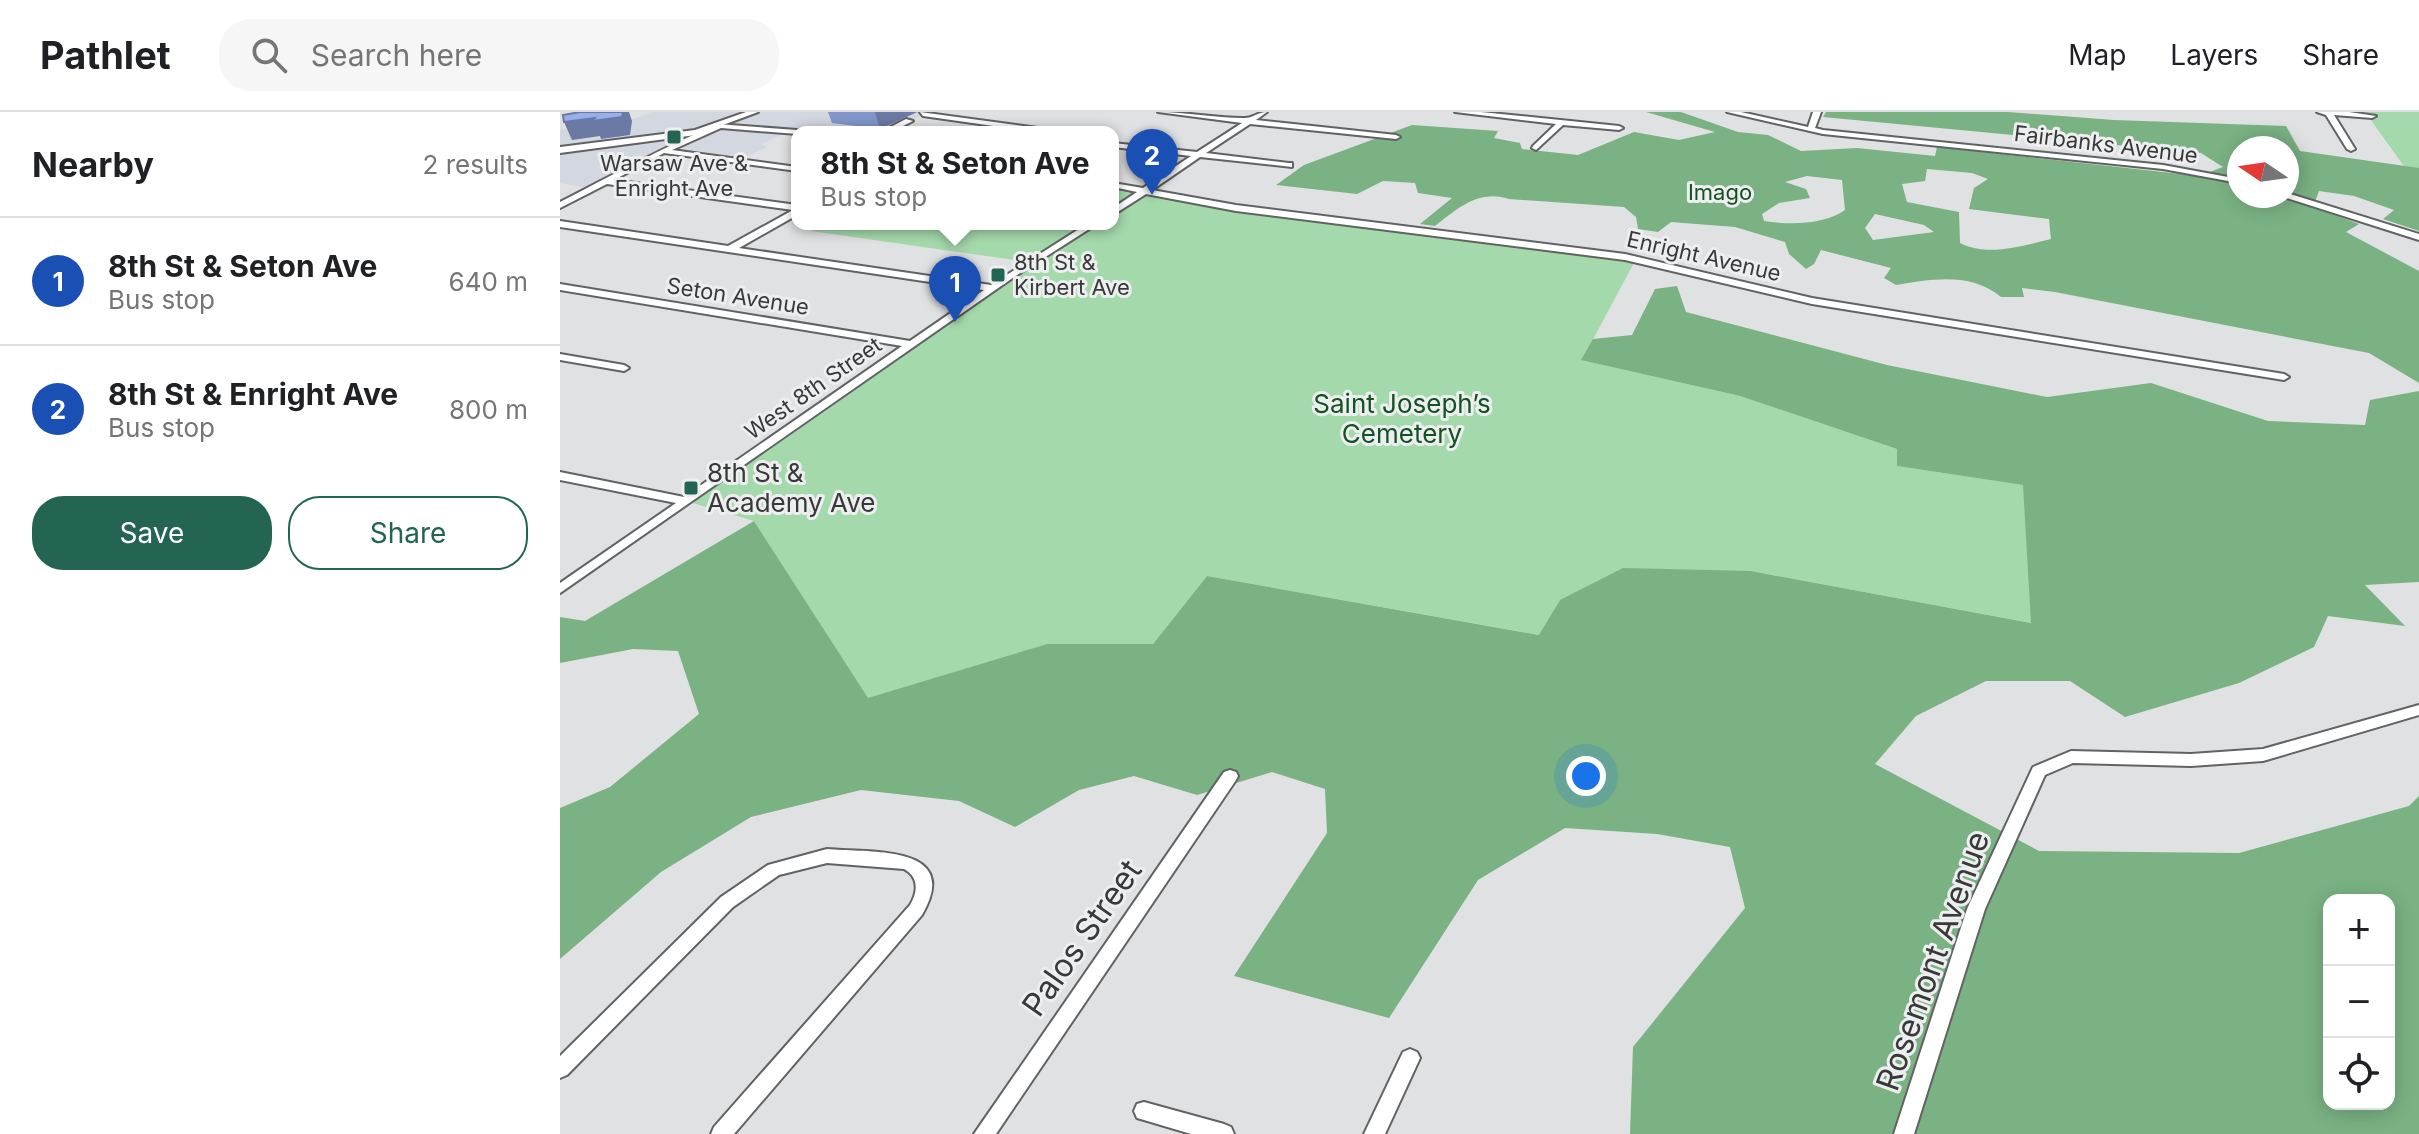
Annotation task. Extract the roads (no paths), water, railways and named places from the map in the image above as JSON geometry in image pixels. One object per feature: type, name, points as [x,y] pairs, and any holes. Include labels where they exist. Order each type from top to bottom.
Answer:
[{"type":"main road","points":[[560,150],[720,126],[754,112]]},
{"type":"street","points":[[1162,112],[1396,137]]},
{"type":"street","points":[[1119,208],[1263,112]]},
{"type":"street","points":[[1459,112],[1619,128]]},
{"type":"street","name":"Fairbanks Avenue","points":[[1731,112],[1811,130],[2163,167],[2227,179]]},
{"type":"street","points":[[1811,130],[1817,112]]},
{"type":"street","points":[[2321,112],[2368,115]]},
{"type":"street","points":[[926,113],[1012,126]]},
{"type":"street","points":[[2329,113],[2351,149]]},
{"type":"street","points":[[898,126],[909,121]]},
{"type":"street","points":[[1536,148],[1562,122]]},
{"type":"street","points":[[560,205],[663,151],[720,126],[791,132]]},
{"type":"street","points":[[1119,146],[1289,165]]},
{"type":"street","points":[[663,151],[791,168]]},
{"type":"street","points":[[604,181],[791,209]]},
{"type":"street","name":"Enright Avenue","points":[[1119,186],[1236,208],[1625,257],[1812,301],[2284,377]]},
{"type":"street","points":[[2299,199],[2419,237]]},
{"type":"street","points":[[730,249],[791,213]]},
{"type":"street","points":[[560,224],[993,288]]},
{"type":"street","name":"West 8th Street","points":[[560,589],[910,344],[1084,230]]},
{"type":"street","name":"Seton Avenue","points":[[560,287],[910,344]]},
{"type":"street","points":[[560,357],[624,368]]},
{"type":"street","points":[[560,476],[686,501]]},
{"type":"street","name":"Rosemont Avenue","points":[[1904,1134],[1976,909],[2039,771],[2071,757],[2191,760],[2263,755],[2419,710]]},
{"type":"street","name":"Palos Street","points":[[984,1134],[1230,776]]},
{"type":"street","points":[[560,1069],[739,891],[789,863],[827,856],[894,860],[917,868],[925,881],[923,898],[721,1134]]},
{"type":"street","points":[[1374,1134],[1410,1058]]},
{"type":"street","points":[[1144,1111],[1224,1134]]},
{"type":"place","name":"Warsaw Ave & Enright Ave","points":[[674,137]]},
{"type":"place","name":"8th St & Enright Ave","points":[[1152,195]]},
{"type":"place","name":"8th St & Kirbert Ave","points":[[998,275]]},
{"type":"place","name":"8th St & Seton Ave","points":[[955,322]]},
{"type":"place","name":"8th St & Academy Ave","points":[[691,488]]},
{"type":"park label","name":"Imago","points":[[1720,192]]},
{"type":"park label","name":"Saint Joseph’s Cemetery","points":[[1402,419]]}]
